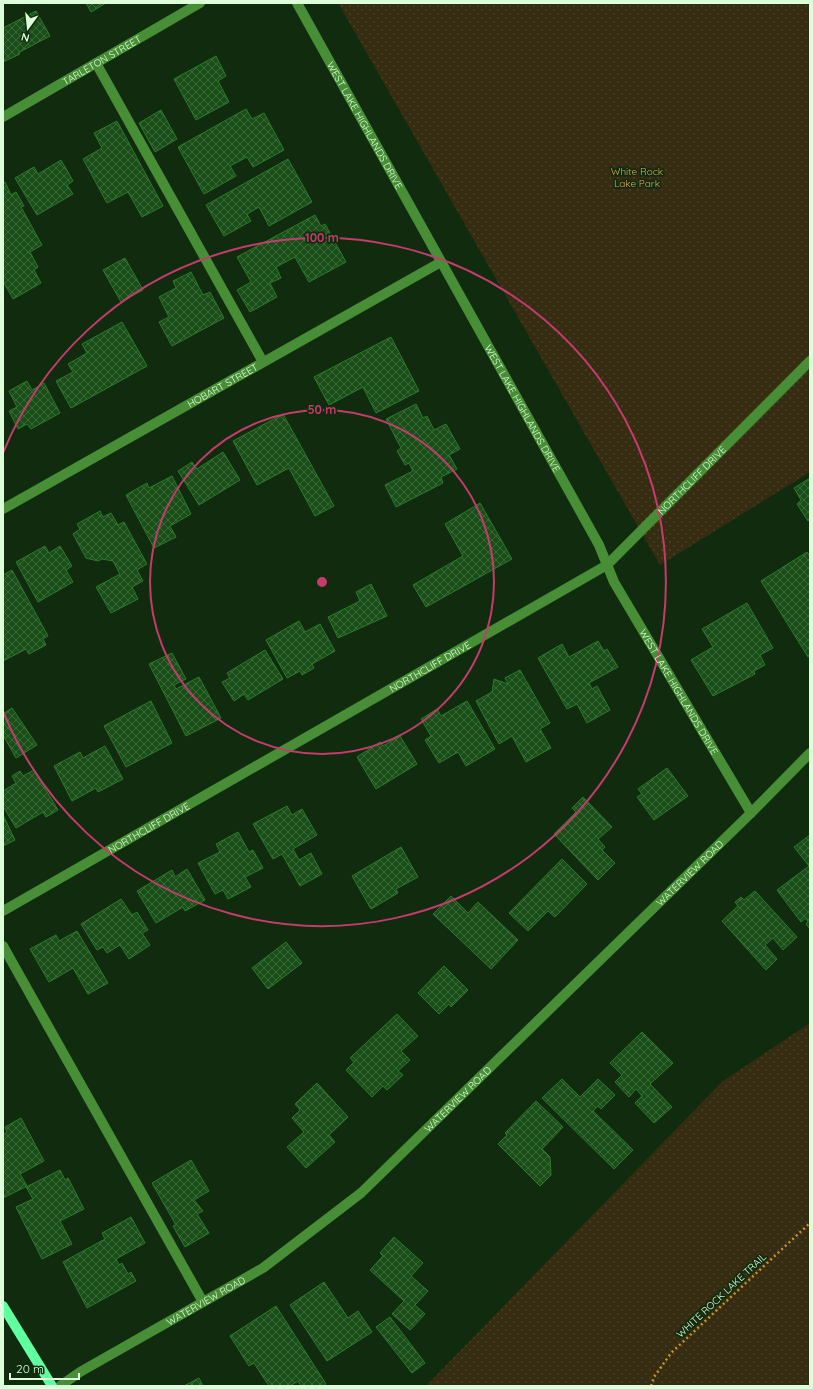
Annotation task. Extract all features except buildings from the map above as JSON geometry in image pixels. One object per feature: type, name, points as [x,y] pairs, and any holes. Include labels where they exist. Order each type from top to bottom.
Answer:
[{"type":"main road","points":[[3,1306],[52,1386]]},
{"type":"street","name":"TARLETON STREET","points":[[3,117],[200,3]]},
{"type":"street","name":"WEST LAKE HIGHLANDS DRIVE","points":[[298,3],[599,545],[614,582],[751,813]]},
{"type":"street","points":[[96,63],[263,362]]},
{"type":"street","name":"HOBART STREET","points":[[3,509],[441,262]]},
{"type":"street","name":"NORTHCLIFF DRIVE","points":[[3,911],[607,565],[810,361]]},
{"type":"street","name":"WATERVIEW ROAD","points":[[60,1386],[80,1372],[263,1268],[361,1193],[751,813],[810,753]]},
{"type":"street","points":[[3,946],[203,1302]]},
{"type":"path","name":"WHITE ROCK LAKE TRAIL","points":[[651,1386],[654,1377],[671,1353],[810,1223]]},
{"type":"green space","name":"White Rock Lake Park","points":[[338,3],[810,3],[810,472],[660,565]]},
{"type":"green space","points":[[810,1023],[810,1386],[426,1386],[723,1081]]}]
